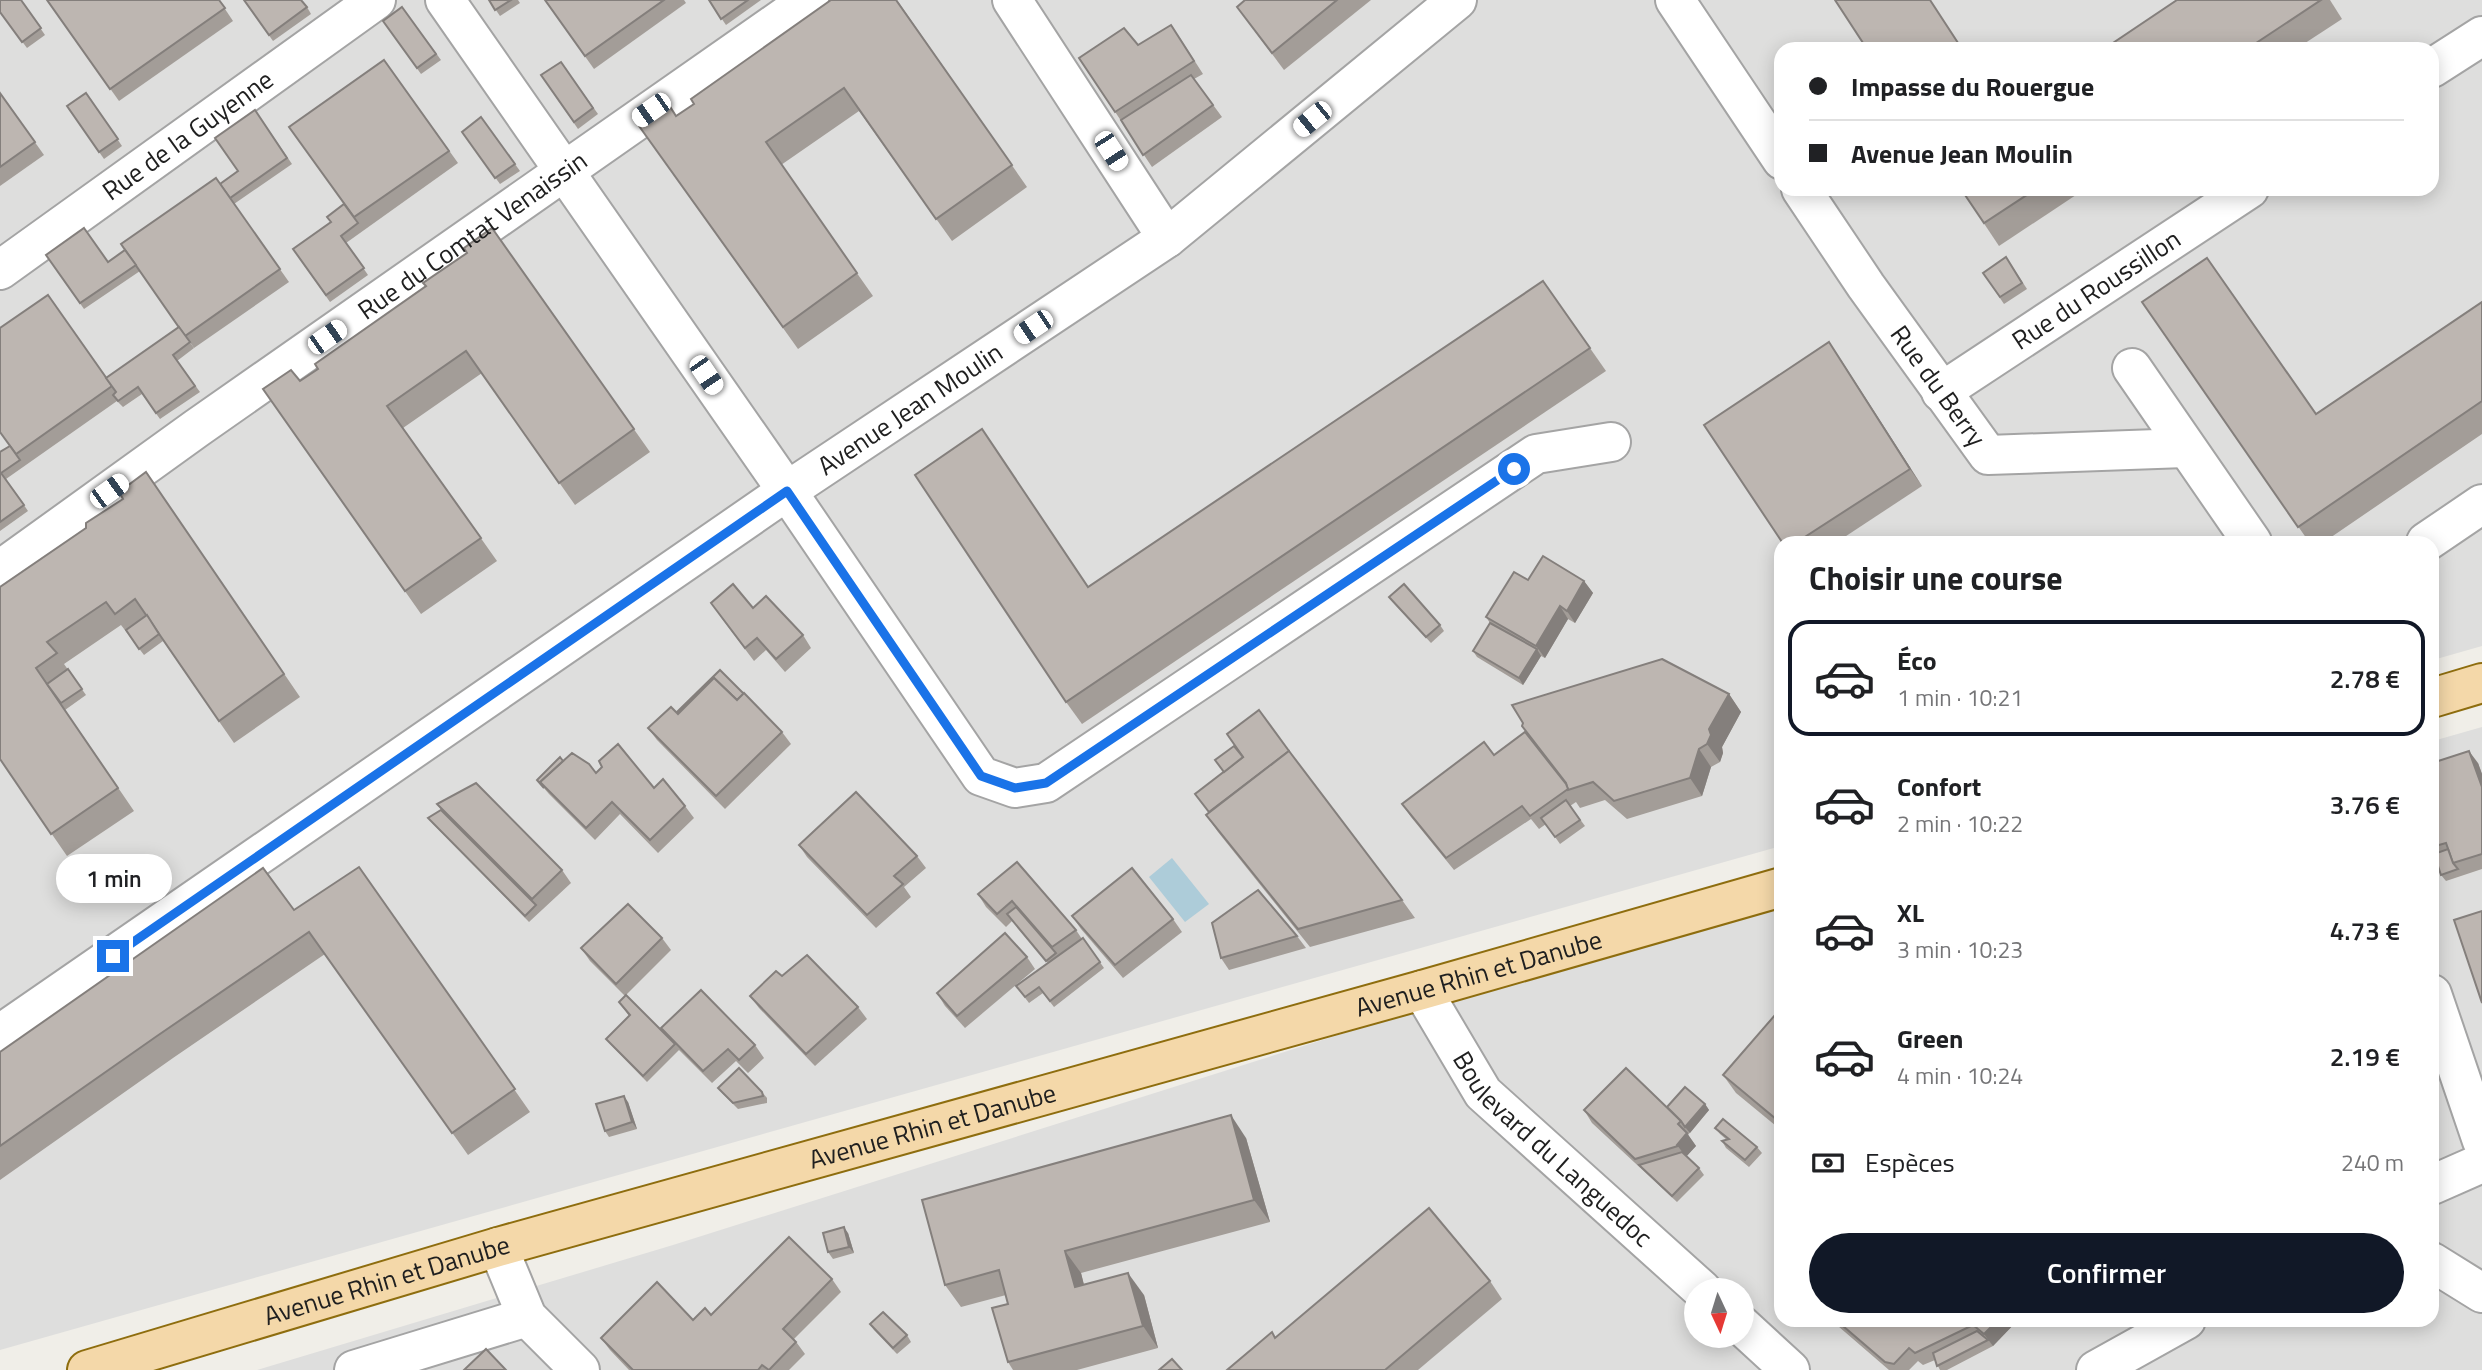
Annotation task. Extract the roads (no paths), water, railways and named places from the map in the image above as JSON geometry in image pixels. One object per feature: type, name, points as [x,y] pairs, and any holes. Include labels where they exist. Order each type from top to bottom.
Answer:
[{"type":"main road","points":[[2439,696],[2482,683]]},
{"type":"main road","name":"Avenue Rhin et Danube","points":[[87,1370],[498,1247],[1774,889]]},
{"type":"street","name":"Rue de la Guyenne","points":[[0,270],[376,0]]},
{"type":"street","points":[[445,0],[787,491],[981,776],[1015,788],[1046,783],[1536,454],[1611,442]]},
{"type":"street","name":"Rue du Comtat Venaissin","points":[[0,570],[564,170],[809,0]]},
{"type":"street","points":[[1012,0],[1167,238]]},
{"type":"street","name":"Avenue Jean Moulin","points":[[0,1034],[787,491],[1167,238],[1457,0]]},
{"type":"street","points":[[1675,0],[1774,148]]},
{"type":"street","points":[[2439,64],[2482,36]]},
{"type":"street","name":"Rue du Berry","points":[[1806,196],[1866,286],[1988,455],[2185,448]]},
{"type":"street","name":"Rue du Roussillon","points":[[1941,392],[2238,196]]},
{"type":"street","points":[[2132,368],[2248,536]]},
{"type":"street","points":[[2435,536],[2482,504]]},
{"type":"street","name":"Boulevard du Languedoc","points":[[1422,990],[1483,1093],[1689,1278]]},
{"type":"street","points":[[2439,1015],[2482,1142]]},
{"type":"street","points":[[2439,1182],[2482,1164]]},
{"type":"street","points":[[498,1247],[527,1317],[580,1370]]},
{"type":"street","points":[[2439,1266],[2482,1293]]},
{"type":"street","points":[[354,1370],[527,1317]]},
{"type":"street","points":[[2096,1370],[2173,1327]]},
{"type":"street","points":[[1754,1337],[1790,1370]]},
{"type":"water","points":[[1172,858],[1209,904],[1185,922],[1149,877]]}]
